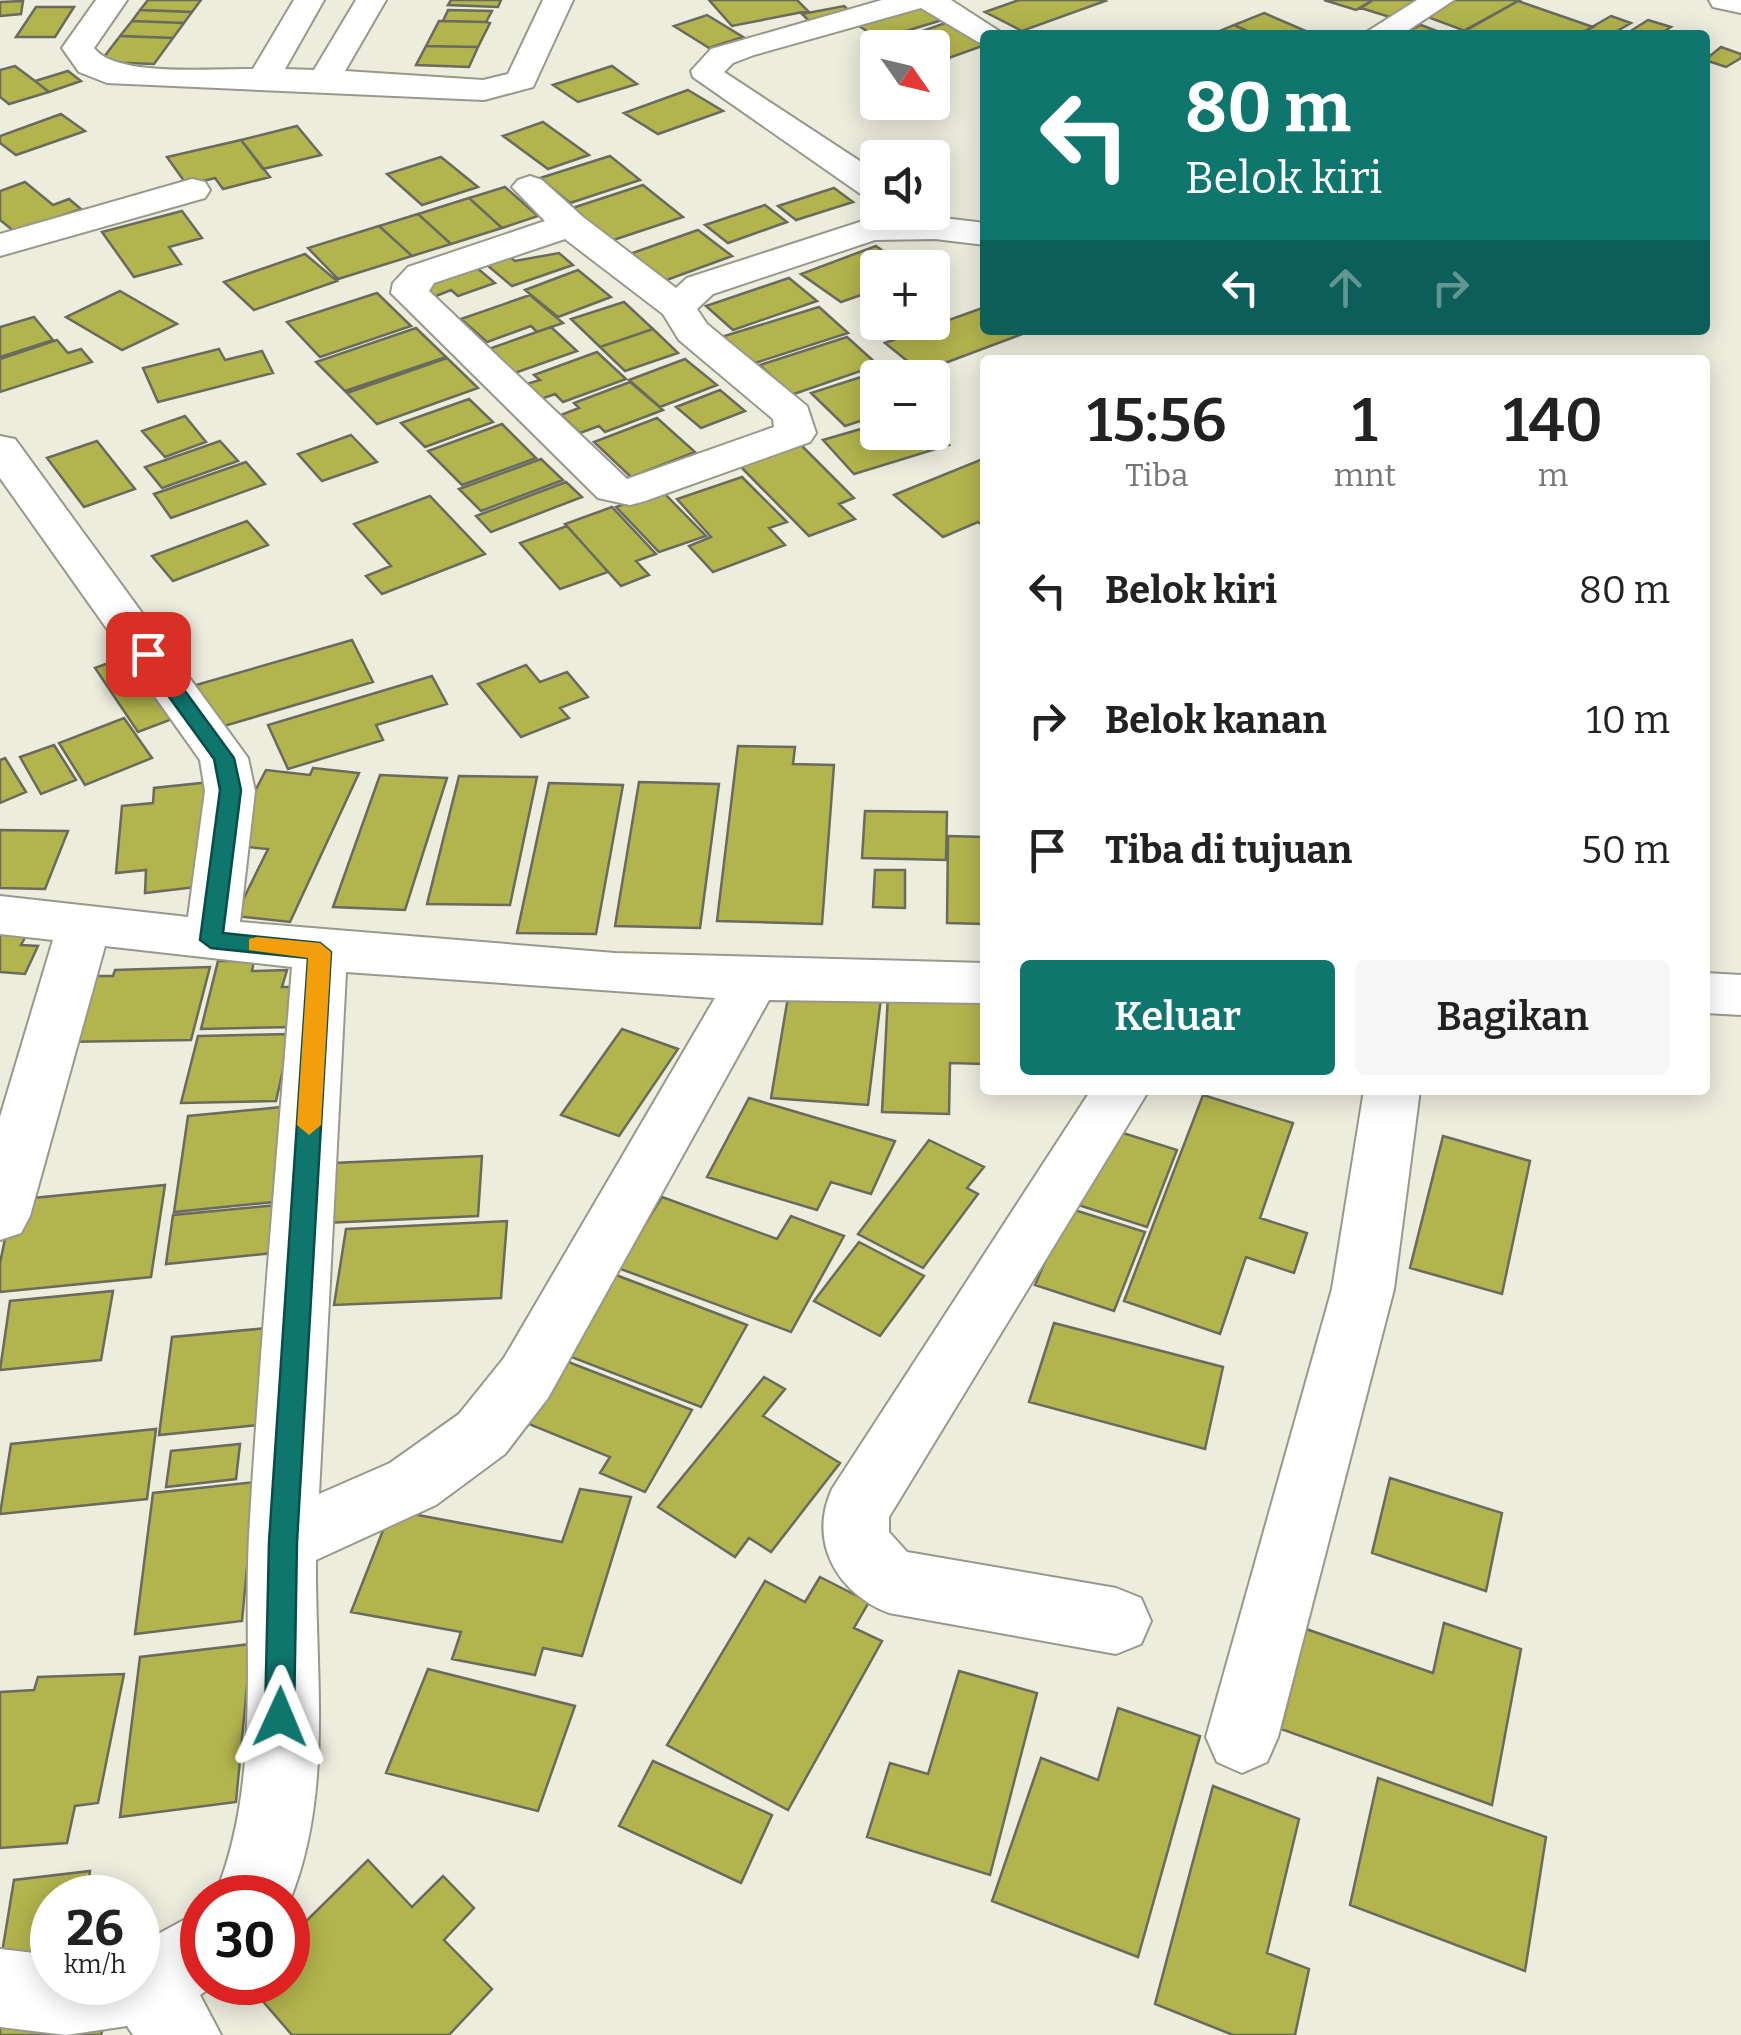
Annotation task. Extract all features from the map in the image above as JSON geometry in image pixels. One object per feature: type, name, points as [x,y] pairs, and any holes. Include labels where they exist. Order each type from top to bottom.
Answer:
[{"type":"main road","points":[[112,0],[78,48],[90,65],[119,76],[324,80],[484,90],[521,80],[558,0]]},
{"type":"main road","points":[[264,78],[309,0]]},
{"type":"main road","points":[[324,80],[371,0]]},
{"type":"main road","points":[[860,177],[708,77],[707,71],[722,56],[743,48],[916,0]]},
{"type":"main road","points":[[929,0],[980,30]]},
{"type":"main road","points":[[1387,30],[1440,0]]},
{"type":"main road","points":[[1724,0],[1741,4]]},
{"type":"main road","points":[[530,187],[570,225],[677,308],[693,332],[793,415],[797,427],[789,438],[630,492],[620,491],[607,484],[410,293],[412,282],[421,275],[570,225]]},
{"type":"main road","points":[[0,246],[192,190]]},
{"type":"main road","points":[[950,226],[980,233]]},
{"type":"main road","points":[[677,308],[682,298],[700,286],[869,230]]},
{"type":"main road","points":[[0,448],[224,758],[230,790],[211,940]]},
{"type":"main road","points":[[0,915],[320,952],[752,982],[980,983]]},
{"type":"main road","points":[[0,1216],[84,925]]},
{"type":"main road","points":[[266,1875],[278,1822],[283,1542],[320,952]]},
{"type":"main road","points":[[283,1542],[412,1484],[482,1434],[526,1378],[752,982]]},
{"type":"main road","points":[[1710,994],[1741,995]]},
{"type":"main road","points":[[1116,1621],[889,1581],[861,1552],[855,1532],[856,1511],[1118,1095]]},
{"type":"main road","points":[[1242,1737],[1363,1289],[1391,1095]]},
{"type":"main road","points":[[0,1988],[66,1996],[176,1990]]},
{"type":"building","points":[[148,0],[201,0],[192,12],[140,10]]},
{"type":"building","points":[[451,0],[501,0],[498,7],[448,5]]},
{"type":"building","points":[[709,0],[797,0],[808,11],[732,26]]},
{"type":"building","points":[[1019,0],[1105,1],[1025,30],[985,12]]},
{"type":"building","points":[[1324,0],[1373,0],[1356,10]]},
{"type":"building","points":[[1373,0],[1433,0],[1399,20],[1361,8]]},
{"type":"building","points":[[1454,0],[1520,0],[1467,30],[1425,16]]},
{"type":"building","points":[[23,1],[21,14],[0,16],[0,2]]},
{"type":"building","points":[[1518,1],[1593,27],[1587,30],[1465,30]]},
{"type":"building","points":[[844,6],[855,17],[813,25],[802,14]]},
{"type":"building","points":[[919,6],[942,20],[909,30],[865,30],[857,25]]},
{"type":"building","points":[[36,7],[74,7],[55,37],[16,37]]},
{"type":"building","points":[[140,10],[192,12],[184,23],[132,21]]},
{"type":"building","points":[[448,10],[492,11],[486,22],[443,21]]},
{"type":"building","points":[[1264,13],[1303,30],[1245,30],[1234,25]]},
{"type":"building","points":[[707,15],[743,37],[709,48],[674,26]]},
{"type":"building","points":[[1611,16],[1631,23],[1619,30],[1587,30]]},
{"type":"building","points":[[1648,20],[1671,27],[1666,30],[1632,30]]},
{"type":"building","points":[[132,21],[184,23],[173,38],[120,36]]},
{"type":"building","points":[[439,21],[490,23],[478,47],[426,46]]},
{"type":"building","points":[[945,23],[980,42],[980,47],[950,58],[950,30],[925,30]]},
{"type":"building","points":[[120,36],[173,38],[154,64],[100,62]]},
{"type":"building","points":[[426,46],[478,47],[469,67],[416,65]]},
{"type":"building","points":[[1721,47],[1741,54],[1741,58],[1726,67],[1710,62],[1710,56]]},
{"type":"building","points":[[15,66],[49,92],[9,104],[0,97],[0,70]]},
{"type":"building","points":[[612,66],[637,84],[578,102],[553,85]]},
{"type":"building","points":[[68,71],[81,81],[49,92],[35,81]]},
{"type":"building","points":[[688,90],[723,111],[658,134],[624,113]]},
{"type":"building","points":[[61,114],[85,131],[16,155],[0,143],[0,136]]},
{"type":"building","points":[[543,122],[589,155],[548,169],[503,136]]},
{"type":"building","points":[[297,126],[321,155],[263,169],[241,140]]},
{"type":"building","points":[[241,140],[270,177],[223,189],[215,178],[187,185],[167,157]]},
{"type":"building","points":[[610,156],[640,180],[570,203],[540,178]]},
{"type":"building","points":[[441,157],[478,187],[422,205],[387,174]]},
{"type":"building","points":[[25,182],[53,205],[69,199],[81,209],[15,232],[0,220],[0,191]]},
{"type":"building","points":[[643,185],[683,217],[601,244],[563,211]]},
{"type":"building","points":[[505,187],[538,216],[502,228],[469,198]]},
{"type":"building","points":[[834,188],[853,202],[796,220],[778,206]]},
{"type":"building","points":[[469,198],[502,228],[451,244],[418,214]]},
{"type":"building","points":[[765,205],[787,222],[728,243],[705,225]]},
{"type":"building","points":[[182,211],[202,238],[169,247],[181,264],[134,277],[102,232]]},
{"type":"building","points":[[418,214],[451,244],[412,256],[379,226]]},
{"type":"building","points":[[379,226],[412,256],[338,279],[308,248]]},
{"type":"building","points":[[698,230],[732,256],[661,282],[627,255]]},
{"type":"building","points":[[504,252],[515,261],[559,253],[573,265],[512,286],[481,260]]},
{"type":"building","points":[[860,252],[860,295],[841,302],[801,274]]},
{"type":"building","points":[[305,254],[337,281],[254,310],[224,282]]},
{"type":"building","points":[[470,262],[495,283],[458,296],[451,290],[426,300],[414,290]]},
{"type":"building","points":[[578,270],[611,297],[558,317],[525,290]]},
{"type":"building","points":[[789,278],[817,301],[733,330],[706,306]]},
{"type":"building","points":[[120,291],[177,324],[122,350],[66,317]]},
{"type":"building","points":[[377,293],[411,326],[320,357],[287,322]]},
{"type":"building","points":[[530,295],[563,323],[537,332],[531,326],[487,342],[461,319]]},
{"type":"building","points":[[624,302],[653,329],[600,347],[571,319]]},
{"type":"building","points":[[819,307],[848,333],[749,365],[721,337]]},
{"type":"building","points":[[980,309],[980,335],[1020,335],[950,361],[906,360],[885,343],[950,340],[950,320]]},
{"type":"building","points":[[34,317],[53,340],[0,357],[0,327]]},
{"type":"building","points":[[551,327],[577,351],[509,375],[483,351]]},
{"type":"building","points":[[416,328],[446,357],[345,391],[316,362]]},
{"type":"building","points":[[653,329],[678,353],[625,371],[600,347]]},
{"type":"building","points":[[847,337],[872,360],[860,360],[860,371],[791,395],[760,365]]},
{"type":"building","points":[[57,340],[68,353],[81,349],[92,362],[0,392],[0,359]]},
{"type":"building","points":[[219,349],[225,360],[262,351],[273,373],[158,402],[143,368]]},
{"type":"building","points":[[597,352],[626,379],[563,402],[555,394],[538,400],[523,385],[540,380],[534,375]]},
{"type":"building","points":[[447,358],[478,388],[377,424],[347,393]]},
{"type":"building","points":[[685,359],[717,385],[660,407],[629,380]]},
{"type":"building","points":[[860,377],[860,421],[845,426],[811,393]]},
{"type":"building","points":[[630,382],[663,410],[605,432],[599,426],[580,433],[561,415],[579,408],[574,403]]},
{"type":"building","points":[[720,390],[745,411],[701,428],[676,407]]},
{"type":"building","points":[[469,399],[493,422],[425,447],[401,423]]},
{"type":"building","points":[[185,416],[206,442],[165,457],[142,431]]},
{"type":"building","points":[[657,418],[695,452],[631,477],[594,442]]},
{"type":"building","points":[[502,424],[536,458],[462,485],[428,451]]},
{"type":"building","points":[[860,429],[860,450],[933,450],[854,474],[823,440]]},
{"type":"building","points":[[351,435],[377,462],[322,481],[298,454]]},
{"type":"building","points":[[97,441],[135,489],[84,507],[47,458]]},
{"type":"building","points":[[220,441],[238,461],[162,488],[145,467]]},
{"type":"building","points":[[801,445],[854,498],[839,504],[855,519],[809,536],[740,466]]},
{"type":"building","points":[[541,459],[563,480],[481,511],[459,489]]},
{"type":"building","points":[[980,460],[980,523],[943,537],[894,495]]},
{"type":"building","points":[[246,462],[265,484],[171,518],[154,494]]},
{"type":"building","points":[[742,477],[787,522],[769,528],[785,545],[713,572],[689,546],[711,537],[677,499]]},
{"type":"building","points":[[566,482],[582,497],[491,532],[476,516]]},
{"type":"building","points":[[661,490],[706,536],[659,552],[616,507]]},
{"type":"building","points":[[430,496],[485,554],[382,594],[366,576],[391,566],[354,524]]},
{"type":"building","points":[[612,507],[656,554],[636,561],[649,575],[621,586],[565,524]]},
{"type":"building","points":[[247,521],[268,545],[173,581],[152,556]]},
{"type":"building","points":[[567,526],[608,572],[560,589],[520,543]]},
{"type":"building","points":[[352,640],[373,682],[214,729],[196,685]]},
{"type":"building","points":[[139,652],[183,715],[138,732],[95,668]]},
{"type":"building","points":[[526,665],[540,682],[567,672],[588,697],[560,708],[569,718],[521,737],[478,684]]},
{"type":"building","points":[[432,676],[447,704],[376,725],[383,740],[288,769],[268,725]]},
{"type":"building","points":[[124,718],[152,758],[85,785],[59,743]]},
{"type":"building","points":[[54,745],[76,780],[41,794],[20,757]]},
{"type":"building","points":[[738,746],[795,747],[793,764],[834,765],[822,924],[717,921]]},
{"type":"building","points":[[5,758],[26,792],[0,803],[0,760]]},
{"type":"building","points":[[313,768],[359,773],[290,922],[235,916],[268,849],[227,845],[266,770],[310,775]]},
{"type":"building","points":[[380,775],[447,778],[405,910],[333,907]]},
{"type":"building","points":[[459,776],[537,777],[510,905],[427,904]]},
{"type":"building","points":[[211,782],[205,886],[145,893],[146,870],[116,873],[122,806],[153,803],[154,788]]},
{"type":"building","points":[[639,782],[719,784],[700,928],[615,926]]},
{"type":"building","points":[[549,783],[623,785],[596,934],[517,933]]},
{"type":"building","points":[[865,811],[947,812],[946,860],[862,858]]},
{"type":"building","points":[[0,830],[68,831],[45,889],[0,888]]},
{"type":"building","points":[[948,836],[980,837],[980,924],[947,923]]},
{"type":"building","points":[[875,870],[905,870],[905,908],[873,907]]},
{"type":"building","points":[[0,920],[33,923],[21,945],[38,946],[25,974],[0,972]]},
{"type":"building","points":[[218,961],[254,961],[252,971],[287,970],[282,987],[302,987],[294,1027],[201,1029]]},
{"type":"building","points":[[210,967],[191,1040],[59,1042],[80,976],[113,976],[115,970]]},
{"type":"building","points":[[789,991],[881,998],[868,1105],[771,1098]]},
{"type":"building","points":[[888,994],[980,997],[980,1064],[950,1063],[949,1114],[882,1112]]},
{"type":"building","points":[[622,1029],[678,1049],[619,1136],[561,1115]]},
{"type":"building","points":[[291,1034],[276,1101],[181,1103],[198,1036]]},
{"type":"building","points":[[1203,1095],[1293,1123],[1260,1218],[1307,1233],[1294,1273],[1246,1257],[1220,1334],[1124,1301]]},
{"type":"building","points":[[749,1098],[895,1141],[871,1194],[831,1182],[817,1210],[707,1177]]},
{"type":"building","points":[[282,1107],[274,1202],[174,1212],[188,1116]]},
{"type":"building","points":[[1104,1127],[1177,1150],[1147,1227],[1072,1203]]},
{"type":"building","points":[[1443,1136],[1530,1161],[1502,1294],[1410,1268]]},
{"type":"building","points":[[929,1140],[984,1167],[967,1188],[978,1194],[923,1268],[858,1234]]},
{"type":"building","points":[[482,1156],[478,1216],[325,1223],[334,1163]]},
{"type":"building","points":[[165,1185],[151,1277],[0,1292],[0,1263],[13,1200]]},
{"type":"building","points":[[662,1197],[777,1239],[791,1216],[844,1236],[791,1332],[618,1268]]},
{"type":"building","points":[[278,1205],[273,1253],[166,1264],[173,1215]]},
{"type":"building","points":[[1068,1208],[1145,1232],[1114,1311],[1035,1285]]},
{"type":"building","points":[[507,1221],[501,1298],[334,1305],[346,1229]]},
{"type":"building","points":[[859,1242],[924,1276],[880,1336],[814,1301]]},
{"type":"building","points":[[616,1275],[747,1325],[701,1407],[566,1355]]},
{"type":"building","points":[[113,1291],[101,1360],[0,1370],[10,1301]]},
{"type":"building","points":[[1054,1323],[1223,1367],[1205,1449],[1029,1402]]},
{"type":"building","points":[[268,1328],[258,1425],[159,1435],[172,1337]]},
{"type":"building","points":[[558,1358],[692,1410],[645,1492],[600,1473],[610,1457],[519,1420]]},
{"type":"building","points":[[764,1377],[785,1389],[763,1416],[840,1463],[771,1552],[749,1538],[735,1557],[658,1507]]},
{"type":"building","points":[[156,1429],[147,1499],[0,1514],[11,1444]]},
{"type":"building","points":[[240,1444],[236,1479],[166,1487],[171,1451]]},
{"type":"building","points":[[1390,1478],[1502,1513],[1486,1591],[1372,1553]]},
{"type":"building","points":[[255,1482],[242,1621],[135,1634],[153,1493]]},
{"type":"building","points":[[580,1489],[631,1497],[582,1656],[543,1648],[535,1675],[452,1659],[461,1632],[351,1612],[391,1510],[562,1542]]},
{"type":"building","points":[[820,1577],[869,1602],[854,1628],[882,1641],[788,1810],[667,1745],[765,1581],[805,1602]]},
{"type":"building","points":[[1444,1623],[1521,1649],[1492,1805],[1281,1729],[1306,1629],[1433,1673]]},
{"type":"building","points":[[251,1644],[236,1802],[120,1817],[140,1657]]},
{"type":"building","points":[[428,1669],[575,1706],[538,1811],[386,1773]]},
{"type":"building","points":[[959,1671],[1037,1693],[990,1875],[867,1837],[890,1763],[928,1774]]},
{"type":"building","points":[[124,1674],[98,1803],[75,1806],[67,1843],[0,1848],[0,1692],[34,1690],[38,1677]]},
{"type":"building","points":[[1118,1708],[1200,1736],[1138,1957],[992,1901],[1041,1758],[1098,1780]]},
{"type":"building","points":[[653,1761],[772,1815],[741,1883],[619,1826]]},
{"type":"building","points":[[1378,1778],[1546,1837],[1525,1971],[1350,1905]]},
{"type":"building","points":[[1213,1786],[1299,1819],[1267,1953],[1309,1969],[1295,2035],[1233,2035],[1155,2004]]},
{"type":"building","points":[[368,1860],[412,1907],[443,1876],[474,1908],[444,1940],[492,1989],[449,2035],[292,2035],[266,2005],[310,2005],[310,1917]]},
{"type":"building","points":[[90,1871],[89,1875],[56,1875]]},
{"type":"building","points":[[30,1878],[30,1962],[0,1965],[14,1880]]},
{"type":"building","points":[[0,2015],[106,2017],[101,2035],[0,2035]]},
{"type":"slow traffic","points":[[257,945],[320,952],[309,1125]]},
{"type":"route","points":[[148,654],[224,758],[230,790],[211,940],[320,952],[283,1542],[280,1717]]}]
